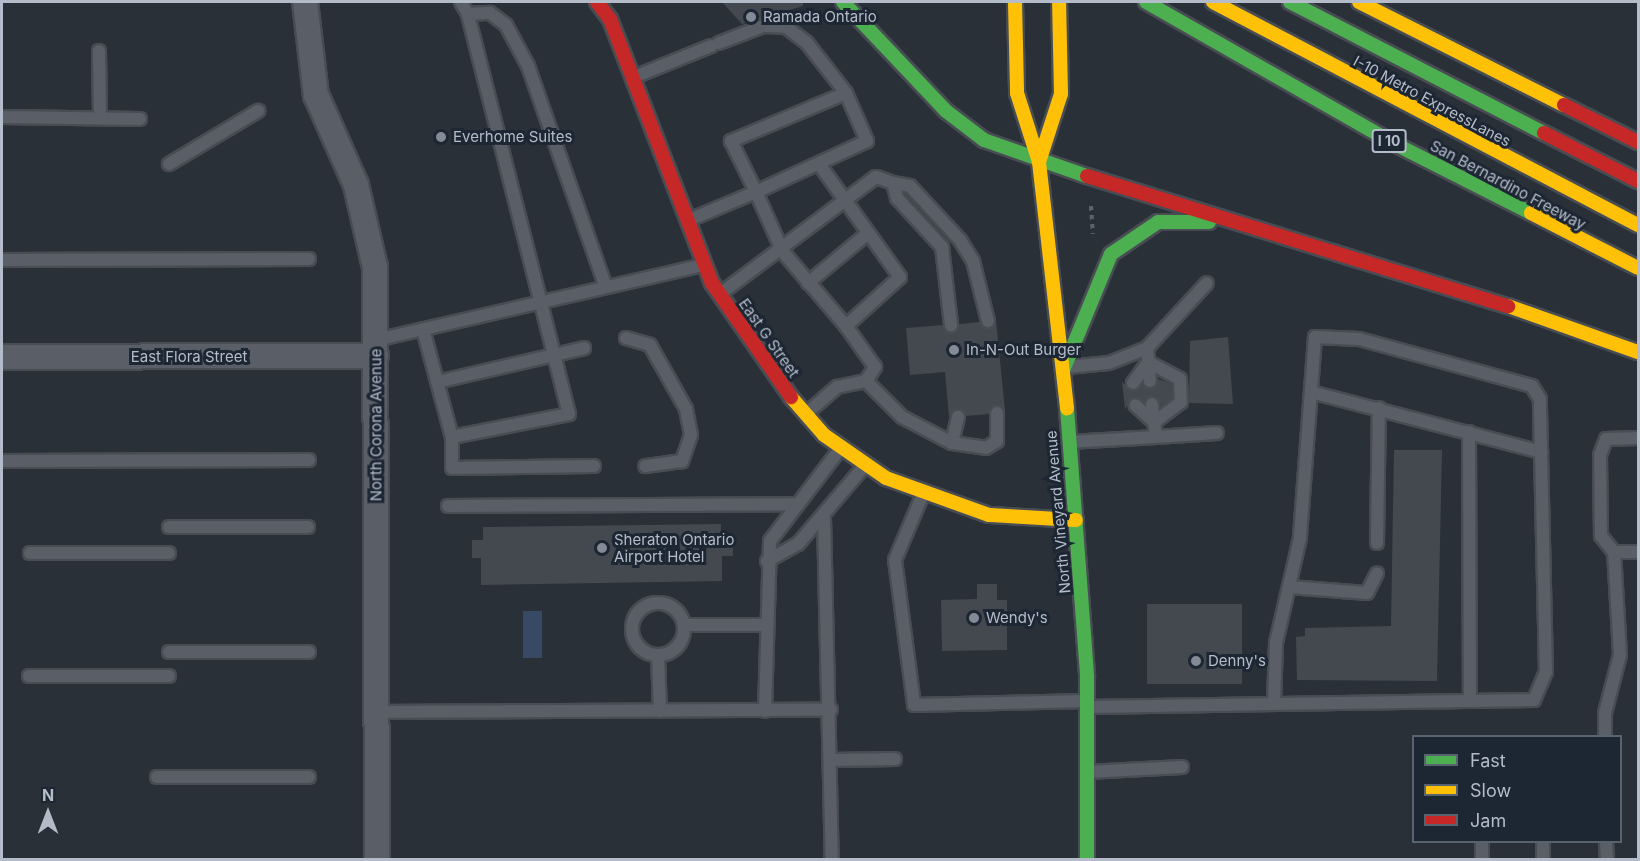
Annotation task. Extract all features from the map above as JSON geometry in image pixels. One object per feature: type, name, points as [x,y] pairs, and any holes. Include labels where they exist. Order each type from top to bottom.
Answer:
[{"type":"main road","name":"East G Street","points":[[597,2],[633,77],[705,265],[719,294],[766,368],[806,414],[842,447],[866,464],[923,493],[989,515],[1076,520]]},
{"type":"main road","points":[[843,2],[946,111],[984,140],[1039,162],[1264,227],[1638,352]]},
{"type":"main road","name":"North Vineyard Avenue","points":[[1015,2],[1017,93],[1039,162],[1064,368],[1087,704],[1087,860]]},
{"type":"main road","name":"North Vineyard Avenue","points":[[1039,162],[1061,94],[1059,2]]},
{"type":"main road","name":"San Bernardino Freeway","points":[[1146,2],[1391,142],[1638,268]]},
{"type":"main road","name":"I-10 Metro ExpressLanes","points":[[1213,2],[1638,225]]},
{"type":"main road","name":"I-10 Metro ExpressLanes","points":[[1290,2],[1638,182]]},
{"type":"main road","points":[[1359,2],[1638,142]]},
{"type":"main road","points":[[1064,368],[1111,254],[1126,239],[1173,220],[1264,227]]},
{"type":"street","name":"North Corona Avenue","points":[[305,2],[316,95],[368,225],[375,267],[377,860]]},
{"type":"street","name":"East Flora Street","points":[[2,357],[376,348]]},
{"type":"lane","points":[[452,437],[569,414],[468,14],[460,2]]},
{"type":"lane","points":[[468,14],[490,13],[506,25],[528,66],[606,287]]},
{"type":"lane","points":[[633,77],[763,26],[786,27],[807,43],[846,93],[867,141],[756,192],[688,220]]},
{"type":"lane","points":[[99,51],[100,117]]},
{"type":"lane","points":[[806,414],[837,387],[866,381],[875,367],[846,326],[783,252],[731,141],[846,93]]},
{"type":"lane","points":[[169,164],[258,111]]},
{"type":"lane","points":[[2,117],[140,119]]},
{"type":"lane","points":[[819,164],[900,277],[846,326]]},
{"type":"lane","points":[[719,294],[783,252],[867,180],[910,186],[960,240],[973,261],[988,321]]},
{"type":"lane","points":[[893,183],[897,198],[942,247],[951,325]]},
{"type":"lane","points":[[808,283],[868,233]]},
{"type":"lane","points":[[2,260],[309,259]]},
{"type":"lane","points":[[376,348],[423,329],[705,265]]},
{"type":"lane","points":[[1064,368],[1109,363],[1147,348],[1207,284]]},
{"type":"lane","points":[[423,329],[452,437],[452,468],[594,466]]},
{"type":"lane","points":[[923,493],[895,560],[914,705],[1274,704],[1534,700],[1546,672],[1540,399],[1532,386],[1359,339],[1315,337],[1304,507],[1276,643],[1274,704]]},
{"type":"lane","points":[[626,338],[650,345],[686,409],[691,435],[682,461],[645,466]]},
{"type":"lane","points":[[437,382],[584,348]]},
{"type":"lane","points":[[1147,348],[1150,381]]},
{"type":"lane","points":[[1133,383],[1148,362]]},
{"type":"lane","points":[[1148,362],[1180,379],[1181,402],[1154,422]]},
{"type":"lane","points":[[866,381],[902,417],[952,443],[986,448],[997,441],[997,413]]},
{"type":"lane","points":[[1311,392],[1541,452]]},
{"type":"lane","points":[[1152,404],[1156,437]]},
{"type":"lane","points":[[1136,405],[1154,422]]},
{"type":"lane","points":[[1377,543],[1379,408]]},
{"type":"lane","points":[[952,443],[958,417]]},
{"type":"lane","points":[[1469,432],[1470,702]]},
{"type":"lane","points":[[1068,442],[1217,434]]},
{"type":"lane","points":[[1605,735],[1605,713],[1620,655],[1614,552],[1601,536],[1600,455],[1606,439],[1638,438]]},
{"type":"lane","points":[[765,711],[767,561],[778,525],[842,447]]},
{"type":"lane","points":[[2,461],[309,460]]},
{"type":"lane","points":[[767,561],[798,544],[824,518],[866,464]]},
{"type":"lane","points":[[448,507],[795,504]]},
{"type":"lane","points":[[824,518],[831,710],[832,860]]},
{"type":"lane","points":[[169,527],[308,527]]},
{"type":"lane","points":[[1614,552],[1638,552]]},
{"type":"lane","points":[[30,553],[169,553]]},
{"type":"lane","points":[[1289,587],[1367,593],[1377,573]]},
{"type":"lane","points":[[653,603],[669,605],[684,625],[681,642],[658,655],[636,643],[632,626],[639,611],[653,603]]},
{"type":"lane","points":[[684,625],[766,625]]},
{"type":"lane","points":[[169,652],[309,652]]},
{"type":"lane","points":[[658,655],[660,711]]},
{"type":"lane","points":[[29,676],[169,676]]},
{"type":"lane","points":[[376,712],[831,710]]},
{"type":"lane","points":[[831,760],[895,759]]},
{"type":"lane","points":[[1087,772],[1182,767]]},
{"type":"lane","points":[[157,777],[309,777]]},
{"type":"lane","points":[[1482,843],[1482,860]]},
{"type":"lane","points":[[1543,843],[1543,860]]},
{"type":"lane","points":[[1606,843],[1607,860]]},
{"type":"path","points":[[1090,200],[1094,242]]},
{"type":"water","points":[[523,611],[542,611],[542,658],[523,658]]},
{"type":"building","name":"Ramada Ontario","points":[[722,2],[803,2],[803,6],[742,24]]},
{"type":"building","name":"In-N-Out Burger","points":[[996,321],[1005,410],[996,405],[989,414],[966,416],[956,409],[949,417],[945,372],[910,375],[906,328],[943,325],[951,333],[959,324],[980,322],[989,329]]},
{"type":"building","points":[[1228,337],[1233,404],[1189,403],[1190,341]]},
{"type":"building","points":[[1158,379],[1172,384],[1173,398],[1161,406],[1155,396],[1144,402],[1133,397],[1125,409],[1122,382],[1133,391],[1142,384],[1154,388]]},
{"type":"building","points":[[1394,450],[1442,450],[1437,681],[1297,680],[1296,637],[1305,636],[1305,628],[1391,626]]},
{"type":"building","name":"Sheraton Ontario Airport Hotel","points":[[721,524],[721,534],[733,534],[733,556],[722,556],[722,581],[481,585],[481,558],[472,558],[472,540],[483,540],[483,527]]},
{"type":"building","name":"Wendy's","points":[[977,584],[997,584],[997,600],[1007,600],[1007,650],[942,651],[941,600],[977,599]]},
{"type":"building","name":"Denny's","points":[[1147,604],[1242,604],[1242,684],[1147,684]]},
{"type":"traffic: fast","points":[[843,2],[946,111],[984,140],[1087,176]]},
{"type":"traffic: fast","points":[[1146,2],[1391,142],[1531,213]]},
{"type":"traffic: fast","points":[[1290,2],[1544,133]]},
{"type":"traffic: fast","points":[[1064,368],[1111,254],[1158,222],[1209,222]]},
{"type":"traffic: fast","points":[[1067,408],[1087,677],[1087,860]]},
{"type":"traffic: slow","points":[[1015,2],[1017,93],[1039,162],[1067,408]]},
{"type":"traffic: slow","points":[[1039,162],[1061,94],[1059,2]]},
{"type":"traffic: slow","points":[[1213,2],[1638,225]]},
{"type":"traffic: slow","points":[[1359,2],[1564,105]]},
{"type":"traffic: slow","points":[[1531,213],[1638,268]]},
{"type":"traffic: slow","points":[[1508,306],[1638,352]]},
{"type":"traffic: slow","points":[[791,397],[824,435],[886,478],[989,515],[1076,520]]},
{"type":"traffic: jam","points":[[597,2],[610,19],[712,283],[791,397]]},
{"type":"traffic: jam","points":[[1564,105],[1638,142]]},
{"type":"traffic: jam","points":[[1544,133],[1638,181]]},
{"type":"traffic: jam","points":[[1087,176],[1508,306]]},
{"type":"place","name":"Ramada Ontario","points":[[751,17]]},
{"type":"place","name":"Everhome Suites","points":[[441,137]]},
{"type":"place","name":"In-N-Out Burger","points":[[954,350]]},
{"type":"place","name":"Sheraton Ontario Airport Hotel","points":[[602,548]]},
{"type":"place","name":"Wendy's","points":[[974,618]]},
{"type":"place","name":"Denny's","points":[[1196,661]]}]
